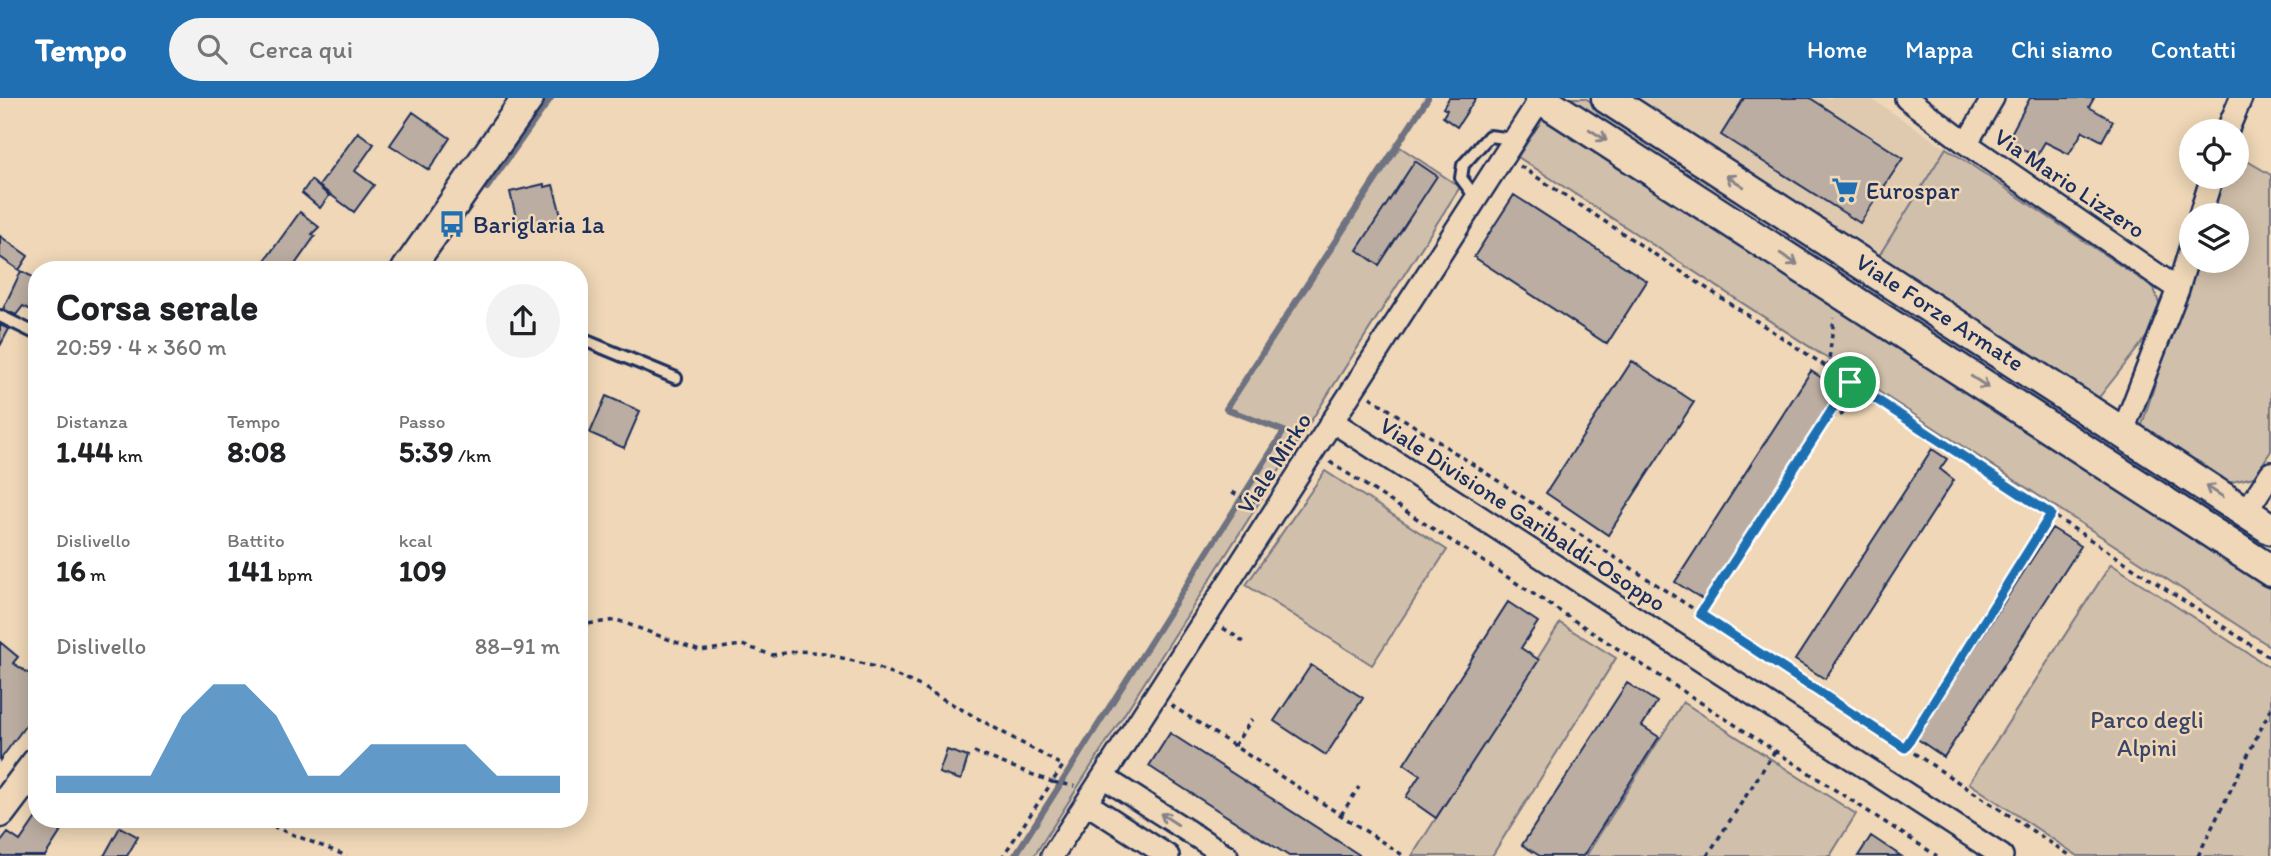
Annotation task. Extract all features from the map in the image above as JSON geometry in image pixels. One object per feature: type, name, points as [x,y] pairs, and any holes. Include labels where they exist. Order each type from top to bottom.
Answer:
[{"type":"street","points":[[417,261],[528,98]]},
{"type":"street","name":"Viale Forze Armate","points":[[1540,98],[2271,572]]},
{"type":"street","name":"Viale Mirko","points":[[1052,856],[1540,98]]},
{"type":"street","name":"Viale Forze Armate","points":[[1607,98],[2123,431],[2271,530],[2262,542],[2248,545],[2193,512],[2172,506]]},
{"type":"street","name":"Via Mario Lizzero","points":[[1891,98],[1969,139]]},
{"type":"street","name":"Via Mario Lizzero","points":[[1906,98],[1969,139],[2178,289]]},
{"type":"street","points":[[1969,139],[1993,98]]},
{"type":"street","points":[[2232,119],[2241,98]]},
{"type":"street","points":[[2123,431],[2183,273]]},
{"type":"street","name":"Viale Divisione Garibaldi-Osoppo","points":[[1332,421],[2002,856]]},
{"type":"street","points":[[2246,512],[2271,473]]},
{"type":"street","points":[[0,812],[28,775]]},
{"type":"street","points":[[1103,777],[1227,856]]},
{"type":"street","points":[[1086,803],[1168,856]]},
{"type":"lane","points":[[1476,198],[1461,178],[1463,165],[1489,135],[1514,139]]},
{"type":"lane","points":[[0,316],[28,330]]},
{"type":"lane","points":[[588,342],[676,378]]},
{"type":"path","points":[[1514,163],[2271,658]]},
{"type":"path","points":[[1828,368],[1835,310]]},
{"type":"path","points":[[1700,614],[1850,382]]},
{"type":"path","points":[[1366,395],[2071,856]]},
{"type":"path","points":[[1829,414],[1838,417],[1845,412],[1846,407],[1841,397]]},
{"type":"path","points":[[1322,457],[1937,856]]},
{"type":"path","points":[[1232,492],[1249,501]]},
{"type":"path","points":[[1905,748],[2051,514]]},
{"type":"path","points":[[1206,617],[1244,642]]},
{"type":"path","points":[[588,624],[617,620],[700,651],[742,645],[772,655],[798,651],[824,653],[879,668],[918,685],[1063,766],[1003,856]]},
{"type":"path","points":[[1156,695],[1404,856]]},
{"type":"path","points":[[2198,856],[2271,708]]},
{"type":"path","points":[[1234,746],[1251,719]]},
{"type":"path","points":[[1707,856],[1775,751]]},
{"type":"path","points":[[974,752],[1061,783]]},
{"type":"path","points":[[1341,815],[1359,787]]},
{"type":"path","points":[[277,828],[347,856]]},
{"type":"shaded area","points":[[1625,98],[1870,98],[1946,148],[1877,259]]},
{"type":"green space","points":[[1560,98],[1585,98],[2239,520],[2231,531]]},
{"type":"green space","points":[[1545,115],[2271,586],[2271,647],[1518,157]]},
{"type":"green space","points":[[1400,147],[1460,187],[1034,856],[1012,856],[1286,431],[1229,408]]},
{"type":"green space","points":[[1946,148],[2154,288],[2161,310],[2159,321],[2097,400],[1877,259]]},
{"type":"green space","points":[[2249,162],[2271,175],[2271,451],[2254,477],[2223,484],[2141,428],[2190,273],[2249,273],[2249,203],[2213,203],[2217,189],[2249,189]]},
{"type":"green space","points":[[1325,471],[1447,550],[1372,665],[1246,585]]},
{"type":"green space","name":"Parco degli Alpini","points":[[2111,564],[2271,668],[2271,856],[2078,856],[1969,783]]},
{"type":"green space","points":[[1560,623],[1616,658],[1492,856],[1412,856]]},
{"type":"green space","points":[[1683,702],[1856,814],[1830,856],[1586,856]]},
{"type":"building","points":[[1449,98],[1476,98],[1457,127],[1443,117],[1447,110],[1443,108]]},
{"type":"building","name":"Eurospar","points":[[1744,98],[1810,98],[1903,158],[1860,223],[1721,135]]},
{"type":"building","points":[[2030,98],[2094,98],[2089,107],[2113,121],[2102,141],[2083,131],[2069,154],[2045,142],[2036,157],[2007,141]]},
{"type":"building","points":[[413,112],[450,138],[429,170],[390,145]]},
{"type":"building","points":[[358,132],[374,144],[355,171],[374,185],[354,212],[319,186]]},
{"type":"building","points":[[1415,161],[1437,176],[1379,265],[1357,250]]},
{"type":"building","points":[[311,180],[329,196],[320,208],[302,193]]},
{"type":"building","points":[[544,184],[545,187],[553,185],[564,226],[535,232],[532,223],[518,226],[510,192]]},
{"type":"building","points":[[1514,195],[1647,281],[1607,344],[1474,257]]},
{"type":"building","points":[[300,212],[319,227],[312,234],[315,236],[297,261],[265,261]]},
{"type":"building","points":[[0,236],[28,256],[19,270],[0,257]]},
{"type":"building","points":[[21,271],[28,274],[28,308],[23,306],[16,315],[3,309]]},
{"type":"building","points":[[0,325],[9,329],[0,346]]},
{"type":"building","points":[[1632,361],[1694,402],[1608,535],[1546,493]]},
{"type":"building","points":[[1811,371],[1841,390],[1704,600],[1675,582]]},
{"type":"building","points":[[606,396],[640,411],[624,448],[590,433]]},
{"type":"building","points":[[1932,449],[1947,459],[1940,469],[1954,480],[1825,679],[1795,660]]},
{"type":"building","points":[[2052,528],[2081,546],[1944,757],[1916,738]]},
{"type":"building","points":[[1508,602],[1538,622],[1521,648],[1539,660],[1436,818],[1406,797],[1420,775],[1404,764]]},
{"type":"building","points":[[0,642],[18,657],[13,663],[28,673],[28,722],[0,760]]},
{"type":"building","points":[[1311,665],[1363,698],[1326,755],[1274,721]]},
{"type":"building","points":[[1627,683],[1657,702],[1642,726],[1659,737],[1583,856],[1540,856],[1522,845]]},
{"type":"building","points":[[1170,733],[1361,856],[1289,856],[1158,772],[1149,766]]},
{"type":"building","points":[[947,750],[968,757],[961,780],[939,773]]},
{"type":"building","points":[[29,828],[63,828],[45,856],[0,856],[0,843],[8,833],[20,841]]},
{"type":"building","points":[[119,828],[138,837],[127,856],[104,856]]},
{"type":"building","points":[[1871,836],[1901,856],[1858,856]]},
{"type":"waterway","points":[[487,188],[551,98]]},
{"type":"waterway","points":[[1015,856],[1284,431],[1226,409],[1428,98]]},
{"type":"waterway","points":[[2197,463],[2221,479]]},
{"type":"place","name":"Eurospar","points":[[1845,190]]},
{"type":"place","name":"Bariglaria 1a","points":[[452,224]]},
{"type":"route","points":[[1850,382],[2051,514],[1905,748],[1700,614],[1850,382]]}]
